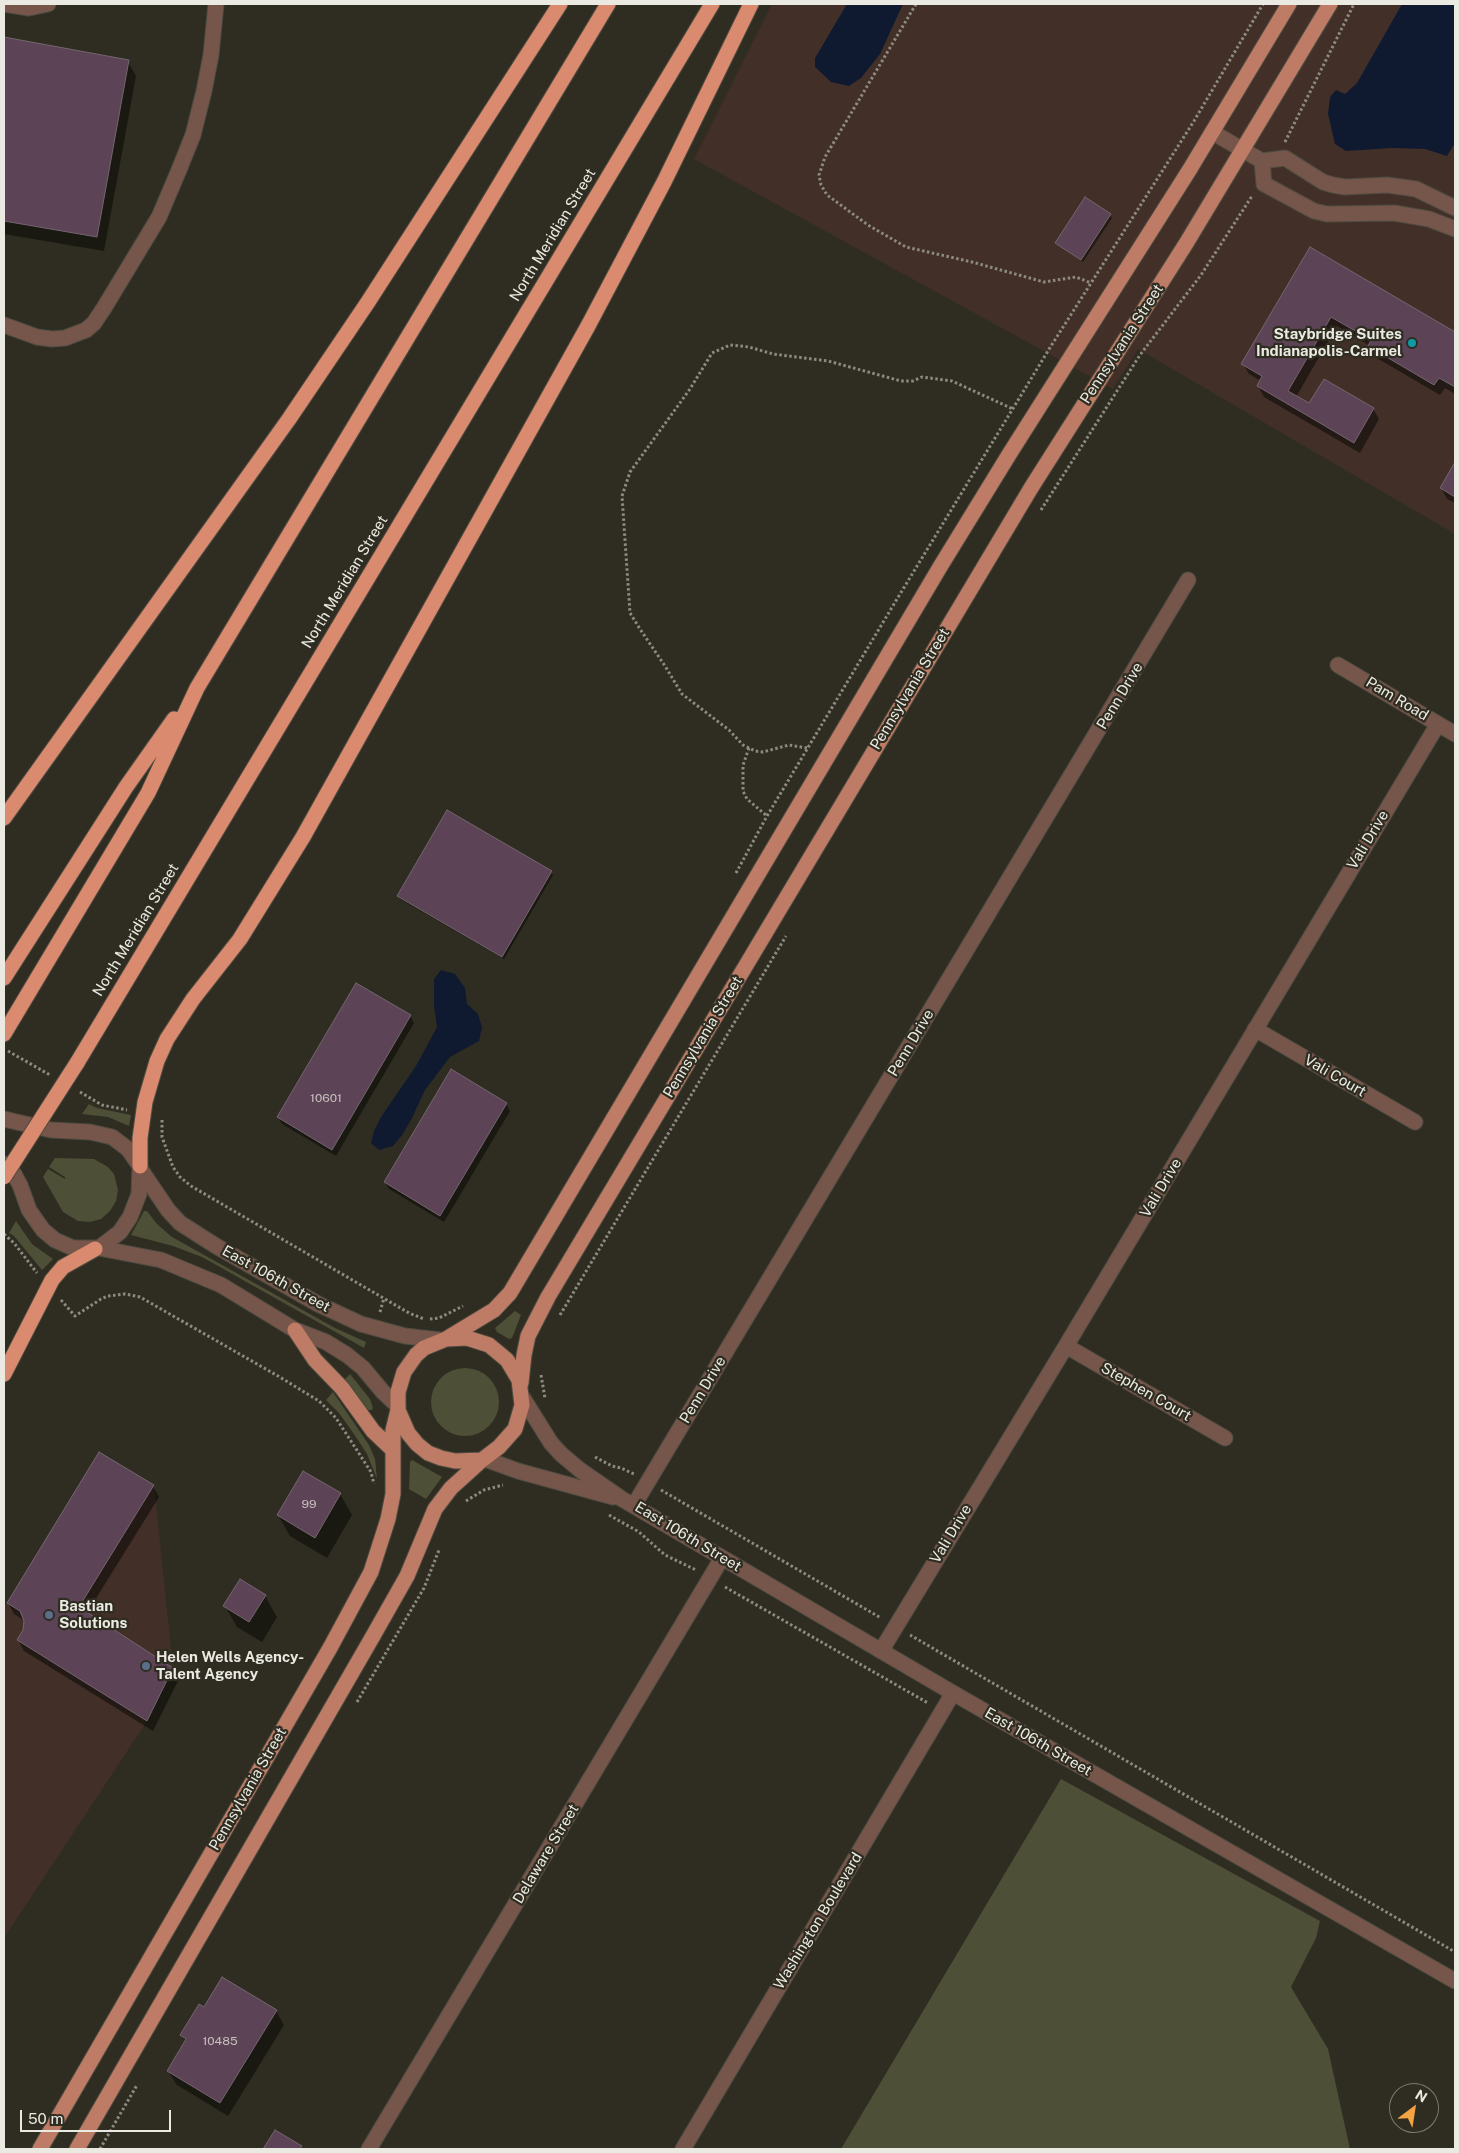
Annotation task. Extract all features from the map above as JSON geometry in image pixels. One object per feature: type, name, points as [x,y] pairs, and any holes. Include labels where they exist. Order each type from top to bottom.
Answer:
[{"type":"highway","points":[[4,818],[289,420],[368,302],[560,4]]},
{"type":"highway","points":[[4,978],[126,787],[197,688],[608,4]]},
{"type":"highway","name":"North Meridian Street","points":[[4,1177],[77,1063],[712,4]]},
{"type":"highway","points":[[140,1168],[140,1138],[145,1102],[157,1062],[167,1039],[193,999],[240,939],[303,837],[588,326],[664,182],[751,4]]},
{"type":"highway","points":[[4,1034],[148,793],[197,688]]},
{"type":"highway","points":[[4,1374],[52,1280],[63,1267],[97,1248]]},
{"type":"main road","points":[[483,1459],[455,1461],[441,1458],[428,1453],[408,1433],[398,1408],[400,1381],[409,1363],[424,1348],[443,1340],[494,1310],[510,1293],[940,567],[1212,132],[1288,4]]},
{"type":"main road","name":"Pennsylvania Street","points":[[521,1391],[528,1336],[548,1297],[1031,488],[1187,242],[1330,4]]},
{"type":"main road","points":[[295,1330],[315,1360],[342,1388],[373,1431],[393,1450]]},
{"type":"main road","points":[[77,2149],[407,1576],[435,1510],[451,1488],[508,1439],[519,1417],[521,1391],[514,1369],[508,1360],[489,1345],[468,1338],[443,1340]]},
{"type":"main road","name":"Pennsylvania Street","points":[[40,2149],[358,1598],[380,1550],[388,1519],[393,1494],[393,1430],[398,1408]]},
{"type":"street","points":[[4,4],[29,8],[48,4]]},
{"type":"street","points":[[4,325],[37,337],[52,340],[65,338],[86,330],[104,308],[159,217],[180,170],[204,91],[211,55],[216,4]]},
{"type":"street","points":[[1212,132],[1262,161],[1285,158],[1323,182],[1345,187],[1387,185],[1416,189],[1455,208]]},
{"type":"street","points":[[1262,161],[1264,184],[1314,211],[1327,214],[1394,213],[1421,218],[1455,229]]},
{"type":"street","points":[[1421,218],[1429,194]]},
{"type":"street","name":"Penn Drive","points":[[628,1502],[1188,580]]},
{"type":"street","name":"Pam Road","points":[[1338,665],[1455,734]]},
{"type":"street","name":"Vali Drive","points":[[880,1651],[1066,1346],[1438,724]]},
{"type":"street","name":"Vali Court","points":[[1255,1029],[1415,1122]]},
{"type":"street","name":"East 106th Street","points":[[4,1119],[51,1130],[102,1133],[122,1143],[168,1210],[189,1230],[318,1304],[361,1324],[405,1336],[443,1340]]},
{"type":"street","points":[[4,1164],[14,1174],[20,1185],[29,1210],[48,1235],[64,1245],[97,1248],[161,1260],[212,1281],[295,1330],[326,1342],[347,1355],[363,1368],[398,1408]]},
{"type":"street","points":[[97,1248],[120,1232],[130,1217],[139,1194],[140,1168]]},
{"type":"street","name":"Stephen Court","points":[[1066,1346],[1225,1438]]},
{"type":"street","name":"East 106th Street","points":[[521,1391],[551,1443],[561,1454],[628,1502],[880,1651],[1455,1981]]},
{"type":"street","name":"East 106th Street","points":[[483,1459],[518,1471],[560,1481],[590,1492],[628,1502]]},
{"type":"street","name":"Delaware Street","points":[[369,2149],[722,1558]]},
{"type":"street","name":"Washington Boulevard","points":[[683,2149],[953,1692]]},
{"type":"path","points":[[916,4],[824,157],[819,175],[820,185],[827,195],[868,225],[906,247],[1003,270],[1044,282],[1076,277],[1091,282]]},
{"type":"path","points":[[1290,134],[1354,4]]},
{"type":"path","points":[[1040,510],[1140,355],[1201,276],[1245,207]]},
{"type":"path","points":[[807,748],[789,745],[764,752],[743,745],[729,730],[682,694],[630,613],[622,496],[630,472],[690,389],[712,353],[730,344],[773,354],[828,361],[901,381],[913,381],[922,377],[952,381],[1012,408]]},
{"type":"path","points":[[749,748],[743,765],[744,791],[747,799],[767,816]]},
{"type":"path","points":[[558,1320],[788,932]]},
{"type":"path","points":[[162,1117],[162,1137],[172,1167],[191,1186],[415,1316],[426,1319],[439,1318],[466,1304]]},
{"type":"path","points":[[4,1234],[14,1243],[35,1270]]},
{"type":"path","points":[[69,1309],[76,1316],[108,1296],[125,1294],[140,1297],[278,1376],[319,1401],[336,1418],[371,1472],[374,1491]]},
{"type":"path","points":[[380,1313],[384,1298]]},
{"type":"path","points":[[541,1369],[543,1390],[548,1405]]},
{"type":"path","points":[[590,1454],[612,1466],[630,1472]]},
{"type":"path","points":[[464,1502],[484,1490],[509,1484]]},
{"type":"path","points":[[661,1490],[1455,1952]]},
{"type":"path","points":[[607,1514],[639,1532],[665,1555],[699,1571]]},
{"type":"path","points":[[727,1588],[942,1710]]},
{"type":"shaded area","points":[[772,4],[1455,4],[1455,534],[1138,349],[1113,389],[694,159]]},
{"type":"shaded area","points":[[99,1452],[154,1485],[173,1668],[147,1721],[4,1938],[4,1607]]},
{"type":"green space","points":[[89,1104],[97,1108],[131,1115],[129,1126],[108,1117],[82,1114]]},
{"type":"green space","points":[[55,1158],[94,1159],[108,1167],[114,1174],[118,1190],[116,1201],[110,1211],[101,1219],[90,1222],[78,1221],[63,1212],[43,1177],[48,1169],[65,1179],[65,1177],[49,1167]]},
{"type":"green space","points":[[144,1211],[147,1211],[157,1224],[172,1237],[335,1328],[366,1342],[364,1348],[202,1257],[173,1246],[131,1235]]},
{"type":"green space","points":[[16,1221],[32,1244],[53,1259],[42,1270],[14,1236],[9,1233]]},
{"type":"green space","points":[[515,1311],[521,1315],[512,1338],[509,1339],[497,1332],[495,1328]]},
{"type":"green space","points":[[465,1368],[478,1371],[489,1378],[496,1389],[499,1402],[496,1415],[489,1426],[478,1433],[465,1436],[452,1433],[441,1426],[434,1415],[431,1402],[434,1389],[441,1378],[452,1371]]},
{"type":"green space","points":[[350,1374],[370,1399],[372,1410],[368,1410],[345,1379]]},
{"type":"green space","points":[[333,1392],[369,1445],[375,1459],[377,1479],[367,1454],[339,1413],[326,1400]]},
{"type":"green space","points":[[412,1460],[442,1477],[426,1499],[409,1489],[410,1462]]},
{"type":"green space","points":[[1061,1779],[1320,1921],[1316,1938],[1291,1987],[1328,2049],[1350,2149],[841,2149]]},
{"type":"water","points":[[847,4],[903,4],[880,54],[861,78],[849,86],[831,82],[815,67],[815,58]]},
{"type":"water","points":[[1402,4],[1455,4],[1455,143],[1447,156],[1425,149],[1392,148],[1346,151],[1335,144],[1328,114],[1330,97],[1336,90],[1345,94],[1357,83]]},
{"type":"water","points":[[441,970],[455,974],[465,988],[467,1004],[478,1014],[482,1027],[479,1041],[450,1057],[425,1090],[402,1135],[393,1146],[379,1150],[371,1143],[374,1131],[381,1117],[416,1066],[437,1027],[434,1006],[434,979]]},
{"type":"building","points":[[4,37],[129,60],[97,237],[4,221]]},
{"type":"building","points":[[1085,197],[1111,214],[1081,260],[1055,243]]},
{"type":"building","name":"Staybridge Suites Indianapolis-Carmel","points":[[1310,247],[1455,332],[1455,387],[1439,378],[1434,385],[1368,346],[1371,340],[1331,317],[1288,391],[1309,403],[1324,379],[1374,408],[1354,443],[1257,386],[1262,376],[1241,364]]},
{"type":"building","points":[[1455,462],[1455,497],[1440,488]]},
{"type":"building","points":[[447,810],[552,871],[502,957],[397,896]]},
{"type":"building","points":[[356,983],[411,1015],[332,1150],[277,1117]]},
{"type":"building","points":[[451,1069],[507,1103],[440,1216],[384,1182]]},
{"type":"building","points":[[99,1452],[154,1485],[79,1607],[173,1668],[147,1721],[17,1640],[23,1630],[24,1621],[20,1611],[7,1603]]},
{"type":"building","points":[[303,1471],[341,1493],[315,1538],[277,1515]]},
{"type":"building","points":[[240,1579],[266,1595],[249,1622],[223,1606]]},
{"type":"building","points":[[222,1977],[277,2010],[220,2103],[167,2071],[186,2039],[180,2035],[199,2004],[204,2007]]},
{"type":"building","points":[[275,2130],[302,2146],[300,2149],[263,2149]]},
{"type":"place","name":"Staybridge Suites Indianapolis-Carmel","points":[[1412,343]]},
{"type":"place","name":"Bastian Solutions","points":[[49,1615]]},
{"type":"place","name":"Helen Wells Agency- Talent Agency","points":[[146,1666]]}]
